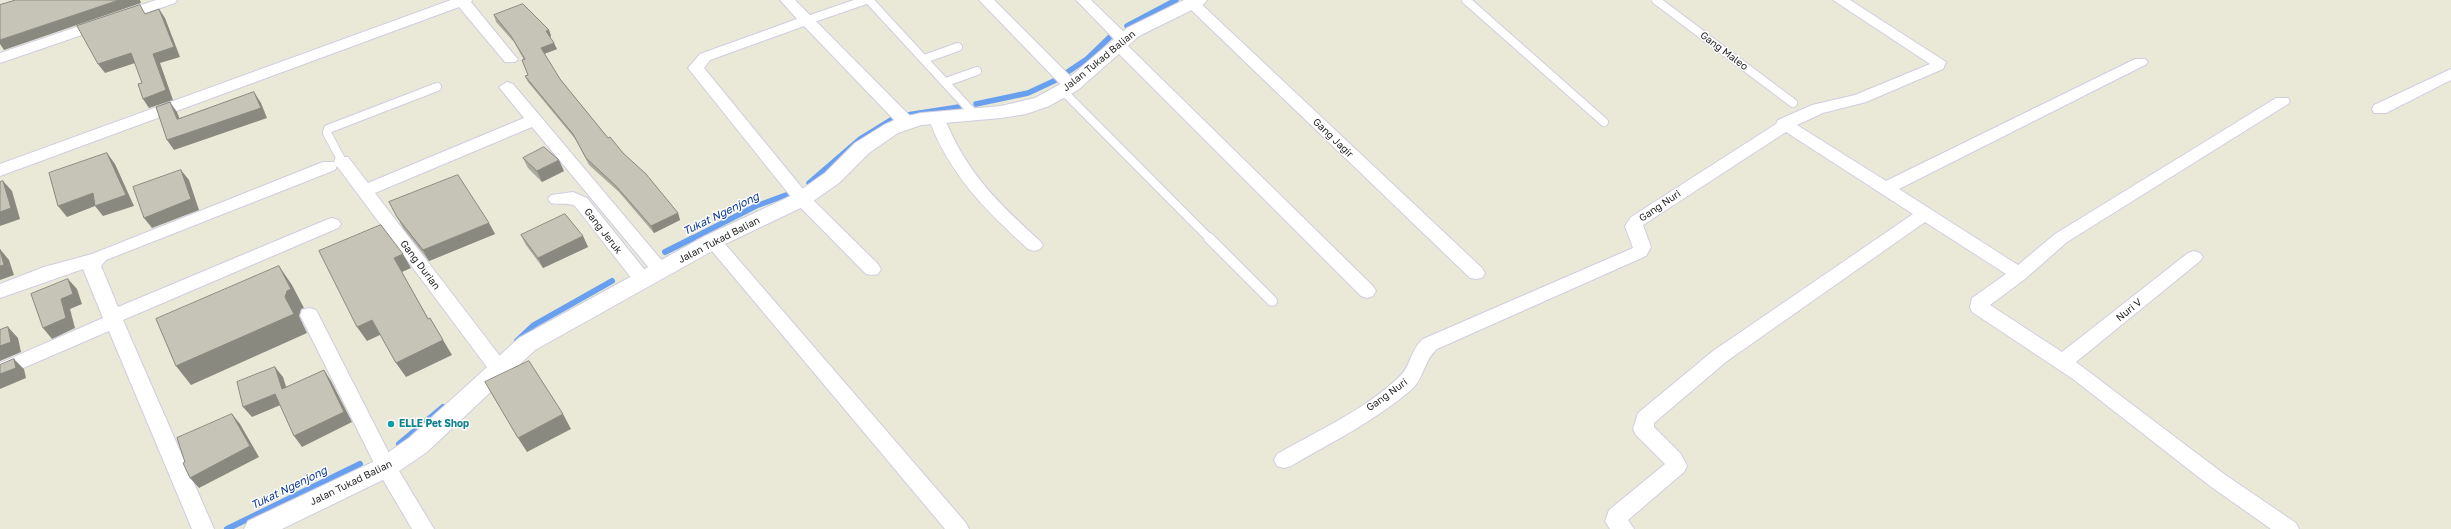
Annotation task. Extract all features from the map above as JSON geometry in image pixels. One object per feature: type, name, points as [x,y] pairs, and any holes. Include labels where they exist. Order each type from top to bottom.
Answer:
[{"type":"street","points":[[0,58],[170,0]]},
{"type":"street","points":[[787,0],[805,21],[906,122]]},
{"type":"street","points":[[986,0],[1067,89]]},
{"type":"street","points":[[1083,0],[1120,41],[1367,291]]},
{"type":"street","name":"Gang Nuri","points":[[1284,460],[1353,419],[1406,383],[1415,370],[1419,353],[1430,344],[1640,252],[1642,247],[1634,226],[1637,221],[1784,124],[1818,109],[1860,99],[1938,66],[1938,62],[1840,0]]},
{"type":"street","points":[[0,170],[463,1],[510,60]]},
{"type":"street","name":"Jalan Tukad Balian","points":[[257,529],[280,524],[386,467],[418,445],[527,344],[713,241],[802,199],[832,178],[862,148],[906,122],[936,117],[1026,108],[1067,89],[1120,41],[1191,2]]},
{"type":"street","name":"Gang Jagir","points":[[1191,2],[1326,142]]},
{"type":"street","name":"Gang Jagir","points":[[1191,2],[1476,273]]},
{"type":"street","points":[[805,21],[705,58],[696,65],[713,92],[802,199],[872,269]]},
{"type":"street","points":[[1885,190],[2140,62]]},
{"type":"street","points":[[2380,109],[2451,74]]},
{"type":"street","points":[[507,87],[651,274]]},
{"type":"street","points":[[2282,101],[2061,238],[2019,274],[1978,303],[1979,307],[2063,362],[2115,399],[2217,480],[2288,529]]},
{"type":"street","points":[[936,117],[953,156],[974,187],[997,212],[1034,245]]},
{"type":"street","points":[[364,191],[533,120]]},
{"type":"street","points":[[1784,124],[1924,215],[2019,274]]},
{"type":"street","points":[[0,291],[50,272],[95,259],[336,164]]},
{"type":"street","name":"Gang Durian","points":[[336,164],[364,191],[499,369]]},
{"type":"street","name":"Gang Jeruk","points":[[557,199],[573,198],[581,202],[651,274]]},
{"type":"street","points":[[1623,529],[1616,521],[1617,516],[1677,466],[1674,460],[1643,429],[1645,419],[1720,356],[1924,215]]},
{"type":"street","points":[[0,371],[113,319],[332,224]]},
{"type":"street","points":[[713,241],[958,529]]},
{"type":"street","name":"Nuri V","points":[[2063,362],[2194,257]]},
{"type":"street","points":[[95,259],[92,270],[203,529]]},
{"type":"street","points":[[309,316],[386,467],[423,529]]},
{"type":"lane","points":[[805,21],[867,0],[946,82],[974,114]]},
{"type":"lane","points":[[1466,0],[1604,122]]},
{"type":"lane","name":"Gang Maleo","points":[[1656,0],[1793,102]]},
{"type":"lane","points":[[924,59],[958,48]]},
{"type":"lane","points":[[946,82],[977,70]]},
{"type":"lane","points":[[336,164],[327,133],[328,129],[437,87]]},
{"type":"lane","points":[[1067,89],[1272,301]]},
{"type":"building","points":[[16,0],[119,0],[0,40],[0,5]]},
{"type":"building","points":[[523,4],[549,30],[546,31],[554,43],[541,48],[560,79],[608,138],[610,137],[623,153],[646,174],[678,213],[651,226],[616,186],[586,158],[573,134],[525,76],[528,75],[522,60],[525,59],[511,36],[494,15]]},
{"type":"building","points":[[140,5],[145,14],[159,9],[174,47],[153,54],[166,90],[143,99],[138,84],[142,83],[131,53],[98,64],[77,26]]},
{"type":"building","points":[[254,92],[261,108],[167,140],[156,107],[170,102],[177,119]]},
{"type":"building","points":[[544,147],[559,160],[537,171],[523,158]]},
{"type":"building","points":[[107,153],[126,195],[95,206],[93,193],[58,206],[49,173]]},
{"type":"building","points":[[181,170],[191,199],[144,218],[133,187]]},
{"type":"building","points":[[458,175],[489,223],[423,250],[397,217],[389,202]]},
{"type":"building","points":[[3,181],[11,208],[0,212],[0,182]]},
{"type":"building","points":[[565,214],[583,236],[538,258],[521,235]]},
{"type":"building","points":[[381,225],[403,254],[394,258],[428,319],[430,318],[443,340],[396,363],[372,320],[357,327],[319,251]]},
{"type":"building","points":[[0,250],[4,265],[0,266]]},
{"type":"building","points":[[279,266],[291,289],[287,291],[285,297],[294,314],[176,366],[156,319]]},
{"type":"building","points":[[68,279],[73,294],[61,299],[66,318],[43,328],[31,294]]},
{"type":"building","points":[[8,327],[11,342],[0,346],[0,330]]},
{"type":"building","points":[[14,359],[16,368],[0,374],[0,365]]},
{"type":"building","points":[[529,361],[563,414],[518,438],[485,382]]},
{"type":"building","points":[[275,367],[282,389],[324,370],[344,412],[294,436],[275,394],[243,407],[237,382]]},
{"type":"building","points":[[232,414],[250,446],[190,478],[183,463],[185,462],[177,438]]},
{"type":"waterway","name":"Tukat Ngenjong","points":[[1127,26],[1176,0]]},
{"type":"waterway","name":"Tukat Ngenjong","points":[[1066,73],[1087,59],[1112,35]]},
{"type":"waterway","name":"Tukat Ngenjong","points":[[976,104],[1028,93],[1056,80]]},
{"type":"waterway","name":"Tukat Ngenjong","points":[[907,115],[959,107]]},
{"type":"waterway","name":"Tukat Ngenjong","points":[[809,183],[860,139],[894,118]]},
{"type":"waterway","name":"Tukat Ngenjong","points":[[691,239],[756,206],[786,195]]},
{"type":"waterway","name":"Tukat Ngenjong","points":[[665,252],[691,239]]},
{"type":"waterway","name":"Tukat Ngenjong","points":[[517,341],[534,325],[612,281]]},
{"type":"waterway","name":"Tukat Ngenjong","points":[[399,444],[443,407]]},
{"type":"waterway","name":"Tukat Ngenjong","points":[[227,529],[360,464]]},
{"type":"place","name":"ELLE Pet Shop","points":[[391,424]]}]
